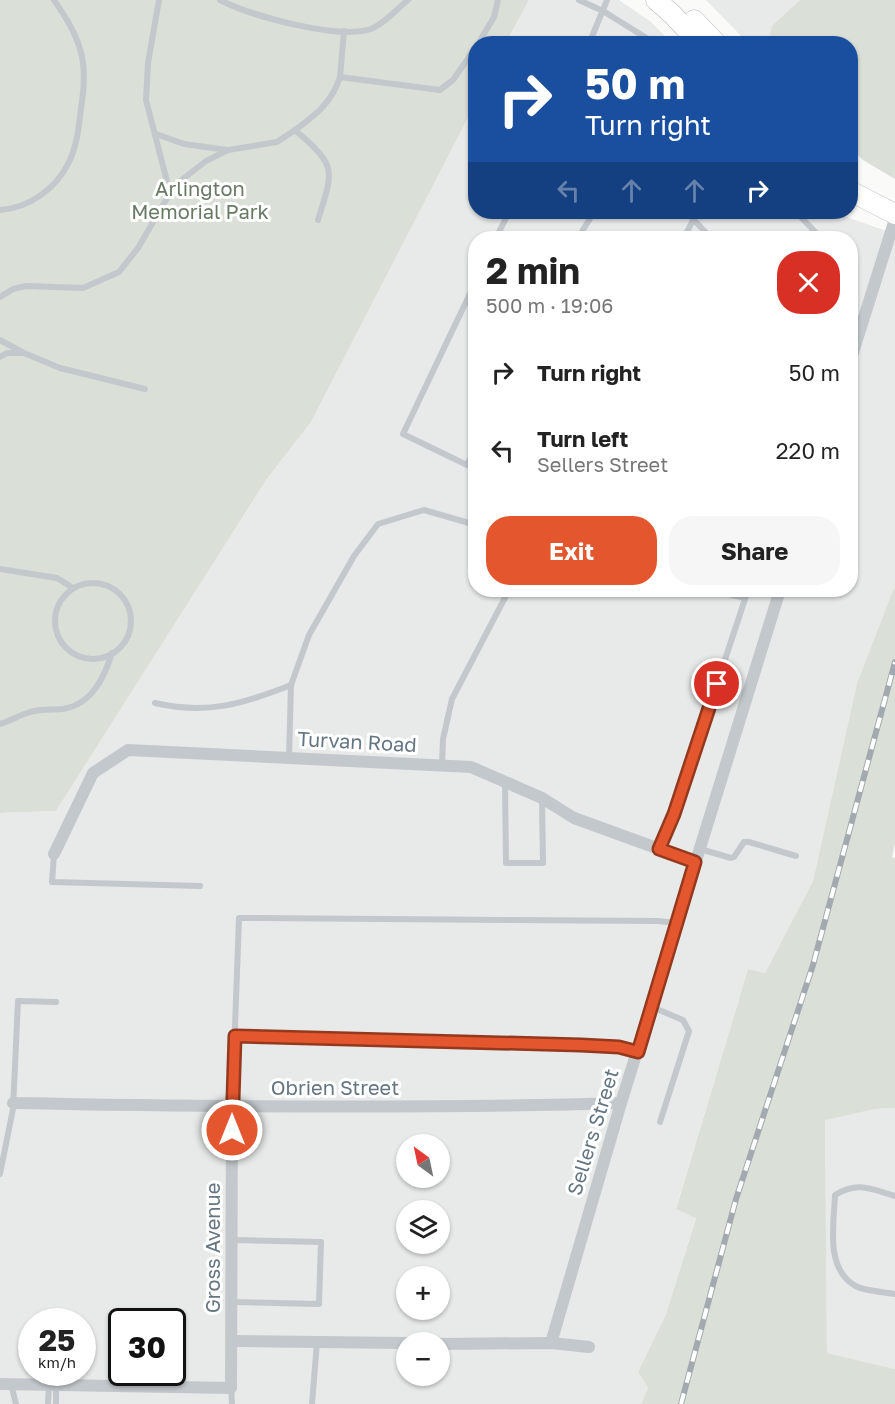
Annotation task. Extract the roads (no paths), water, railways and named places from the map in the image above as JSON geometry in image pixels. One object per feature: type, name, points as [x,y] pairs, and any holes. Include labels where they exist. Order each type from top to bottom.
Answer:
[{"type":"main road","points":[[656,0],[693,36]]},
{"type":"main road","points":[[674,0],[709,36]]},
{"type":"main road","points":[[858,195],[895,214]]},
{"type":"street","points":[[858,335],[895,219]]},
{"type":"street","name":"Sellers Street","points":[[551,1343],[621,1103],[778,597]]},
{"type":"street","name":"Turvan Road","points":[[54,854],[93,773],[128,750],[471,767],[542,798],[574,818],[695,862]]},
{"type":"street","name":"Obrien Street","points":[[13,1103],[232,1107],[511,1106],[621,1103]]},
{"type":"street","name":"Gross Avenue","points":[[231,1388],[232,1107]]},
{"type":"street","points":[[232,1341],[396,1343]]},
{"type":"street","points":[[450,1344],[551,1343],[589,1347]]},
{"type":"street","points":[[96,1386],[231,1388]]},
{"type":"lane","points":[[0,210],[12,209],[39,197],[52,187],[69,163],[78,134],[83,98],[81,50],[70,24],[54,0]]},
{"type":"lane","points":[[159,0],[148,63],[146,100],[170,193]]},
{"type":"lane","points":[[220,0],[264,16],[345,32],[371,29],[408,0]]},
{"type":"lane","points":[[483,36],[494,17],[498,0]]},
{"type":"lane","points":[[579,0],[603,11],[643,36]]},
{"type":"lane","points":[[592,36],[607,0]]},
{"type":"lane","points":[[0,297],[13,289],[26,286],[83,288],[119,272],[138,249],[170,193],[206,160],[228,150],[276,142],[317,115],[336,89],[340,77],[345,32]]},
{"type":"lane","points":[[340,77],[440,90],[453,80],[468,58]]},
{"type":"lane","points":[[296,130],[324,158],[330,171],[318,220]]},
{"type":"lane","points":[[156,134],[184,144],[228,150]]},
{"type":"lane","points":[[687,231],[693,219],[704,231]]},
{"type":"lane","points":[[803,219],[814,231]]},
{"type":"lane","points":[[468,298],[403,434],[467,465],[468,463]]},
{"type":"lane","points":[[0,340],[60,368],[145,389]]},
{"type":"lane","points":[[0,357],[7,353],[24,353]]},
{"type":"lane","points":[[289,758],[291,685],[309,635],[354,556],[378,524],[424,510],[468,523]]},
{"type":"lane","points":[[0,569],[57,578],[73,588]]},
{"type":"lane","points":[[94,582],[107,585],[119,592],[127,603],[131,616],[130,629],[125,641],[112,653],[95,659],[83,658],[72,653],[57,635],[54,624],[55,612],[60,600],[73,588],[94,582]]},
{"type":"lane","points":[[442,767],[443,739],[452,699],[505,597]]},
{"type":"lane","points":[[659,849],[674,814],[745,598],[741,597]]},
{"type":"lane","points":[[0,724],[29,712],[62,709],[75,705],[90,695],[100,684],[112,653]]},
{"type":"lane","points":[[155,703],[178,708],[221,708],[260,698],[291,685]]},
{"type":"lane","points":[[505,782],[506,863],[543,863],[542,798]]},
{"type":"lane","points":[[699,849],[731,858],[744,842],[749,842],[796,856]]},
{"type":"lane","points":[[54,854],[52,882],[200,886]]},
{"type":"lane","points":[[232,1107],[239,918],[677,923]]},
{"type":"lane","points":[[0,1174],[13,1103],[18,1001],[56,1002]]},
{"type":"lane","points":[[652,1007],[683,1020],[689,1031],[660,1122]]},
{"type":"lane","points":[[235,1036],[581,1045],[619,1047],[638,1052]]},
{"type":"lane","points":[[895,1196],[859,1186],[847,1188],[835,1195],[833,1245],[839,1269],[855,1286],[895,1294]]},
{"type":"lane","points":[[232,1240],[321,1242],[320,1304],[232,1302]]},
{"type":"lane","points":[[312,1404],[317,1342]]},
{"type":"lane","points":[[5,1384],[16,1404]]},
{"type":"lane","points":[[48,1404],[52,1386]]},
{"type":"lane","points":[[52,1386],[56,1404]]},
{"type":"lane","points":[[231,1388],[232,1404]]},
{"type":"railway","points":[[681,1404],[736,1199],[813,965],[895,662]]},
{"type":"park label","name":"Arlington Memorial Park","points":[[200,200]]}]
